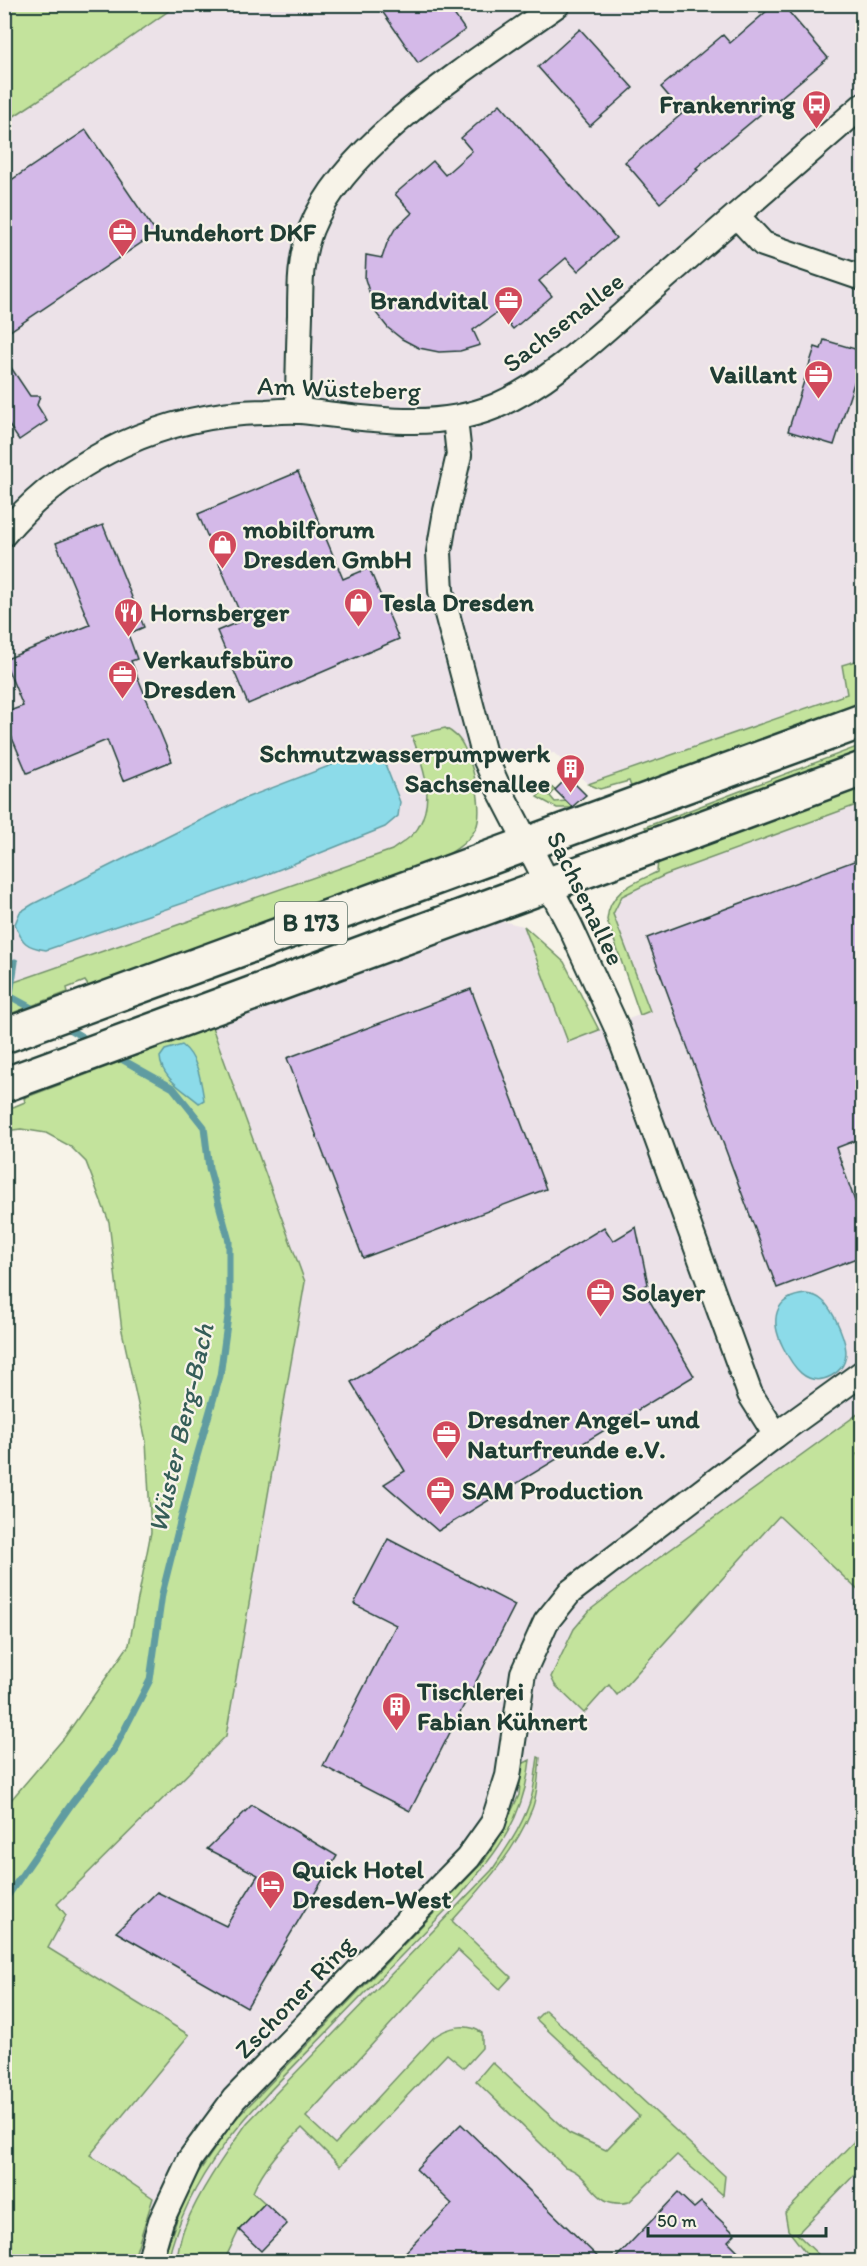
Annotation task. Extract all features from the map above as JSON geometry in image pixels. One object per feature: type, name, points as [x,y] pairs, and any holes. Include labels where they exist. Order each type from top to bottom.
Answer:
[{"type":"main road","name":"B 173","points":[[4,1036],[862,721]]},
{"type":"main road","name":"B 173","points":[[11,1082],[862,769]]},
{"type":"street","points":[[298,411],[301,267],[311,229],[333,190],[355,162],[382,135],[423,102],[558,4]]},
{"type":"street","name":"Sachsenallee","points":[[776,1435],[750,1394],[616,1026],[485,758],[441,591],[439,552],[459,455],[455,419],[493,407],[526,392],[562,365],[862,106]]},
{"type":"street","points":[[737,216],[763,244],[862,278]]},
{"type":"street","name":"Am Wüsteberg","points":[[4,534],[28,509],[59,483],[93,460],[143,435],[193,419],[248,412],[298,411],[347,418],[405,422],[455,419]]},
{"type":"street","name":"Zschoner Ring","points":[[150,2262],[161,2221],[190,2159],[234,2099],[468,1858],[493,1823],[508,1776],[523,1673],[546,1622],[570,1592],[584,1579],[776,1435],[862,1373]]},
{"type":"shaded area","points":[[177,5],[862,5],[862,659],[842,665],[847,693],[588,784],[554,753],[509,754],[470,765],[465,747],[445,728],[413,736],[426,773],[427,801],[418,830],[392,850],[5,985],[4,122],[77,75]]},
{"type":"shaded area","points":[[862,803],[862,2261],[5,2262],[51,1909],[226,1736],[305,1282],[212,1027],[497,920],[524,926],[569,1041],[650,1011],[613,914],[622,896],[665,875]]},
{"type":"green space","points":[[5,4],[177,4],[177,5],[5,122]]},
{"type":"green space","points":[[862,659],[862,708],[633,792],[629,781],[600,789],[588,784],[847,694],[842,665]]},
{"type":"green space","points":[[445,728],[458,738],[467,755],[474,775],[479,810],[473,834],[452,852],[434,862],[91,990],[85,981],[67,988],[68,992],[5,1016],[4,984],[392,850],[416,831],[426,805],[426,782],[412,736]]},
{"type":"green space","points":[[862,745],[862,754],[648,834],[645,827]]},
{"type":"green space","points":[[862,783],[862,803],[665,875],[622,896],[613,914],[650,1011],[640,1015],[607,920],[612,902],[618,895],[632,884],[657,872],[658,859]]},
{"type":"green space","points":[[549,785],[555,790],[550,796],[555,802],[566,801],[573,808],[557,808],[537,797]]},
{"type":"green space","points":[[524,926],[564,962],[599,1030],[568,1042]]},
{"type":"green space","points":[[212,1027],[305,1282],[226,1736],[57,1904],[66,1915],[48,1948],[189,2035],[90,2155],[153,2198],[133,2261],[5,2261],[5,1807],[64,1738],[129,1645],[151,1532],[146,1441],[122,1331],[109,1222],[86,1162],[70,1146],[46,1133],[21,1129],[5,1131],[4,1106],[6,1110],[25,1102],[24,1098]]},
{"type":"green space","points":[[862,1411],[862,1451],[857,1454],[862,1463],[862,1594],[779,1516],[617,1695],[609,1685],[584,1713],[555,1685],[551,1677],[574,1629],[590,1610]]},
{"type":"green space","points":[[538,1757],[540,1758],[536,1797],[525,1825],[497,1868],[452,1921],[511,1977],[500,1989],[458,1950],[306,2117],[335,2144],[434,2037],[451,2028],[470,2028],[482,2033],[482,2048],[464,2068],[447,2054],[340,2166],[302,2128],[262,2174],[253,2192],[265,2203],[239,2230],[224,2261],[176,2262],[183,2230],[191,2212],[213,2173],[247,2123],[492,1870],[525,1815],[533,1790]]},
{"type":"green space","points":[[530,1760],[521,1801],[496,1850],[459,1897],[256,2106],[233,2134],[211,2163],[193,2194],[178,2226],[168,2261],[162,2262],[194,2179],[232,2123],[483,1862],[496,1843],[519,1795],[522,1764]]},
{"type":"green space","points":[[545,2010],[725,2176],[723,2195],[677,2155],[629,2202],[607,2201],[600,2197],[575,2171],[565,2167],[476,2081],[492,2062],[569,2133],[606,2150],[639,2116],[536,2019]]},
{"type":"green space","points":[[862,2133],[862,2167],[797,2234],[825,2261],[812,2261],[788,2230],[785,2213]]},
{"type":"water","points":[[372,754],[385,764],[400,802],[398,816],[385,827],[263,876],[46,950],[29,945],[20,936],[15,924],[20,912],[33,904],[243,799],[355,756]]},
{"type":"water","points":[[182,1045],[192,1056],[198,1070],[204,1100],[199,1103],[174,1083],[161,1064],[160,1057],[165,1050]]},
{"type":"water","points":[[806,1294],[821,1299],[827,1305],[845,1343],[846,1358],[843,1364],[831,1376],[822,1379],[807,1377],[796,1368],[783,1347],[776,1328],[777,1312],[781,1305],[795,1296]]},
{"type":"building","points":[[377,4],[447,4],[465,30],[418,63]]},
{"type":"building","points":[[775,4],[782,4],[828,58],[696,168],[698,170],[660,203],[625,162],[683,113],[661,87],[723,35],[730,43]]},
{"type":"building","points":[[580,29],[633,88],[590,126],[538,67]]},
{"type":"building","points":[[500,104],[616,238],[578,271],[566,258],[539,281],[552,296],[513,329],[498,312],[473,330],[480,345],[460,351],[439,352],[419,348],[388,328],[376,313],[365,279],[366,255],[382,258],[395,229],[412,213],[395,194],[433,161],[445,175],[472,151],[461,138]]},
{"type":"building","points":[[86,130],[156,233],[4,335],[4,185]]},
{"type":"building","points":[[824,340],[862,351],[862,382],[855,380],[834,445],[788,431],[815,347],[821,349]]},
{"type":"building","points":[[4,357],[30,396],[40,396],[37,405],[47,421],[19,440],[4,418]]},
{"type":"building","points":[[298,472],[343,579],[369,568],[399,639],[248,704],[217,631],[243,620],[198,514]]},
{"type":"building","points":[[103,525],[144,627],[128,634],[137,659],[131,661],[172,761],[123,781],[107,740],[27,773],[4,719],[4,713],[23,706],[4,660],[90,625],[56,543]]},
{"type":"building","name":"Schmutzwasserpumpwerk Sachsenallee","points":[[568,777],[586,795],[572,807],[555,790]]},
{"type":"building","points":[[862,858],[862,1138],[836,1148],[862,1221],[862,1256],[777,1288],[647,938]]},
{"type":"building","points":[[471,989],[546,1189],[363,1258],[287,1058]]},
{"type":"building","points":[[604,1227],[613,1241],[636,1227],[648,1284],[642,1288],[694,1376],[438,1531],[384,1484],[405,1471],[351,1382]]},
{"type":"building","points":[[388,1539],[515,1605],[410,1811],[323,1766],[396,1625],[354,1604]]},
{"type":"building","name":"Quick Hotel Dresden-West","points":[[252,1805],[337,1856],[247,2007],[116,1932],[157,1892],[226,1926],[258,1875],[207,1849]]},
{"type":"building","points":[[461,2124],[603,2262],[396,2262],[452,2204],[416,2169]]},
{"type":"building","points":[[678,2193],[694,2208],[701,2202],[735,2234],[728,2241],[749,2262],[612,2262]]},
{"type":"building","points":[[265,2203],[287,2224],[261,2251],[239,2230]]},
{"type":"waterway","points":[[10,995],[15,962]]},
{"type":"waterway","name":"Wüster Berg-Bach","points":[[4,993],[39,1012]]},
{"type":"waterway","name":"Wüster Berg-Bach","points":[[62,1025],[91,1042]]},
{"type":"waterway","name":"Wüster Berg-Bach","points":[[4,1901],[72,1803],[115,1748],[150,1680],[162,1594],[220,1376],[229,1309],[229,1241],[209,1168],[204,1127],[173,1088],[114,1055]]},
{"type":"place","name":"Frankenring","points":[[816,130]]},
{"type":"place","name":"Hundehort DKF","points":[[122,258]]},
{"type":"place","name":"Brandvital","points":[[509,326]]},
{"type":"place","name":"Vaillant","points":[[818,400]]},
{"type":"place","name":"mobilforum Dresden GmbH","points":[[222,570]]},
{"type":"place","name":"Tesla Dresden","points":[[359,628]]},
{"type":"place","name":"Hornsberger","points":[[129,638]]},
{"type":"place","name":"Verkaufsbüro Dresden","points":[[122,700]]},
{"type":"place","name":"Schmutzwasserpumpwerk Sachsenallee","points":[[571,794]]},
{"type":"place","name":"Solayer","points":[[601,1318]]},
{"type":"place","name":"Dresdner Angel- und Naturfreunde e.V.","points":[[446,1460]]},
{"type":"place","name":"SAM Production","points":[[441,1516]]},
{"type":"place","name":"Tischlerei Fabian Kühnert","points":[[396,1732]]},
{"type":"place","name":"Quick Hotel Dresden-West","points":[[271,1910]]}]
